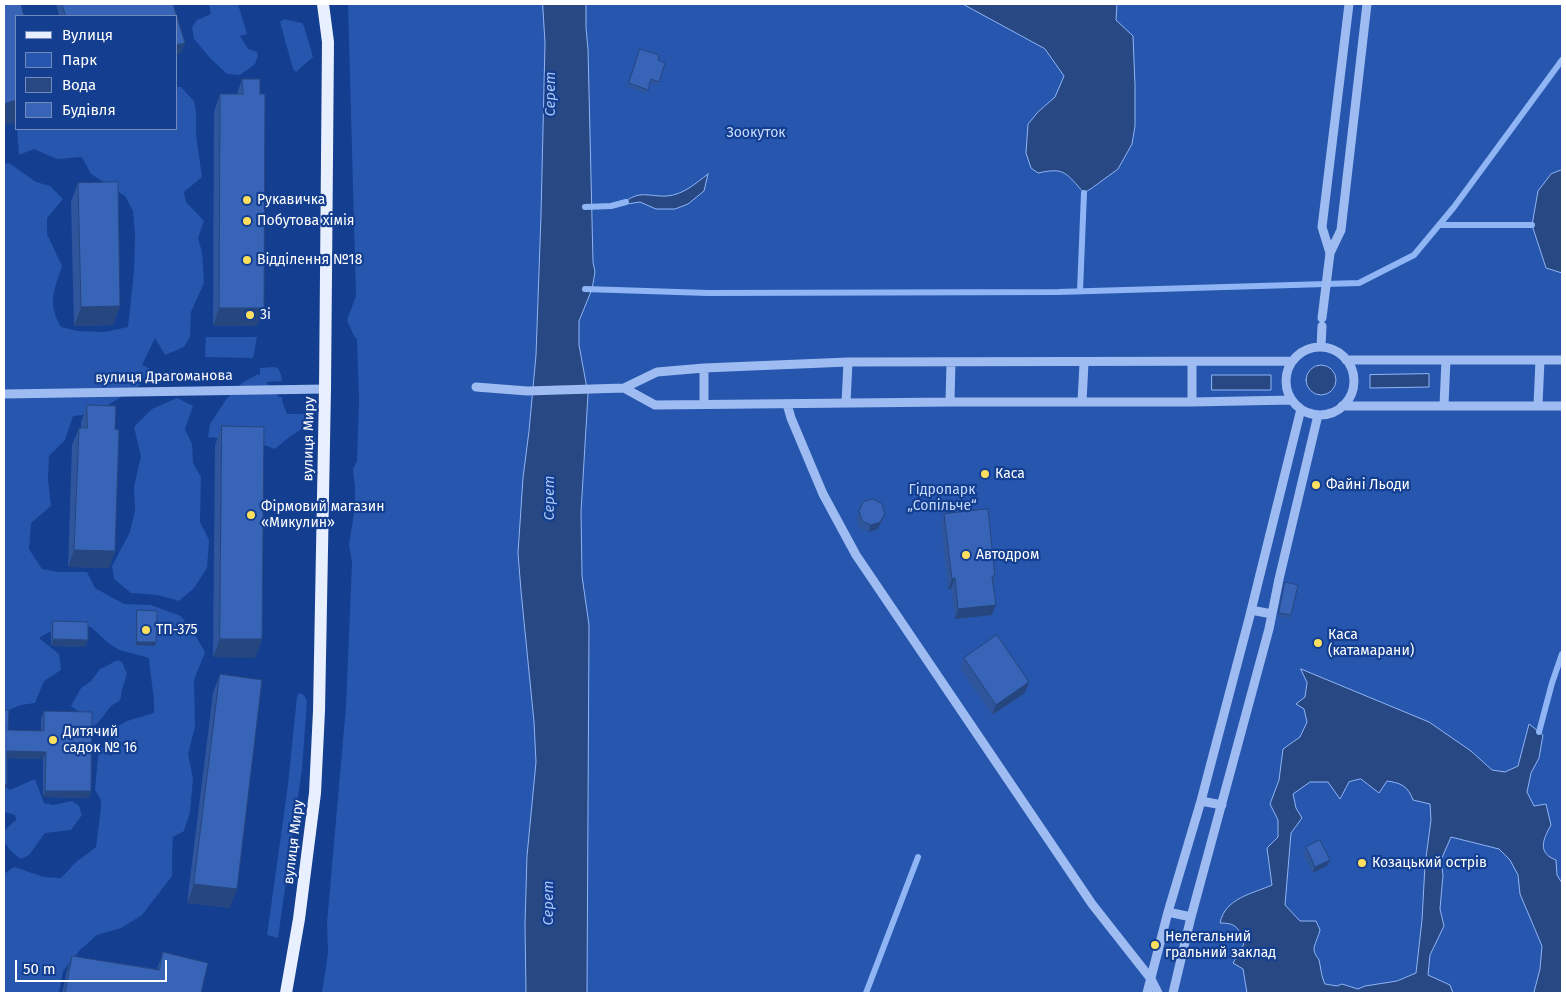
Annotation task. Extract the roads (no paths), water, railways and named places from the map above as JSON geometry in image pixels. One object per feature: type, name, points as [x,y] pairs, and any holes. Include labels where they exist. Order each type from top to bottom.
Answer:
[{"type":"main road","name":"вулиця Миру","points":[[286,993],[299,919],[315,793],[320,702],[328,42],[323,4]]},
{"type":"street","points":[[1330,253],[1322,227],[1348,4]]},
{"type":"street","points":[[1321,347],[1324,295],[1330,253],[1340,230],[1366,4]]},
{"type":"street","points":[[1345,36],[1363,38]]},
{"type":"street","points":[[1321,347],[1335,351],[1346,360],[1352,374],[1353,384],[1351,394],[1342,406],[1333,412],[1318,415],[1301,409],[1292,400],[1286,386],[1286,376],[1292,361],[1301,352],[1309,348],[1321,347]]},
{"type":"street","points":[[1346,360],[1562,360]]},
{"type":"street","points":[[1444,405],[1446,360]]},
{"type":"street","points":[[1538,405],[1540,360]]},
{"type":"street","points":[[476,388],[527,391],[624,388],[657,372],[704,368],[848,362],[1084,363],[1292,361]]},
{"type":"street","points":[[846,403],[848,362]]},
{"type":"street","points":[[950,402],[951,362]]},
{"type":"street","points":[[1192,362],[1192,402]]},
{"type":"street","points":[[1082,402],[1084,363]]},
{"type":"street","points":[[704,368],[704,404]]},
{"type":"street","points":[[624,388],[655,405],[1292,400]]},
{"type":"street","name":"вулиця Драгоманова","points":[[4,394],[325,389]]},
{"type":"street","points":[[787,404],[823,494],[856,555],[1092,904],[1151,979],[1158,993]]},
{"type":"street","points":[[1342,406],[1562,406]]},
{"type":"street","points":[[1147,993],[1168,912],[1201,801],[1301,409]]},
{"type":"street","points":[[1174,993],[1191,917],[1272,614],[1318,415]]},
{"type":"street","points":[[1251,610],[1272,614]]},
{"type":"street","points":[[1201,801],[1222,805]]},
{"type":"street","points":[[1168,912],[1191,917]]},
{"type":"water","name":"Серет","points":[[543,4],[586,4],[593,262],[595,272],[592,289],[579,321],[579,345],[588,394],[581,512],[582,576],[589,625],[587,993],[526,993],[527,856],[536,762],[518,553],[523,478],[536,355],[545,43]]},
{"type":"water","points":[[963,4],[1117,4],[1116,20],[1133,36],[1135,85],[1135,126],[1132,144],[1118,169],[1084,193],[1069,176],[1060,171],[1038,173],[1031,168],[1026,153],[1028,124],[1055,97],[1064,76],[1045,49]]},
{"type":"water","points":[[1562,170],[1562,273],[1546,268],[1532,225],[1538,191],[1551,174]]},
{"type":"water","points":[[708,174],[704,191],[688,204],[675,209],[656,209],[640,202],[627,204],[626,201],[641,195],[673,195],[689,188]]},
{"type":"water","points":[[1321,365],[1331,370],[1336,380],[1331,390],[1321,395],[1311,390],[1306,380],[1311,370]]},
{"type":"water","points":[[1429,374],[1429,387],[1370,388],[1370,375]]},
{"type":"water","points":[[1212,375],[1271,375],[1271,390],[1212,390]]},
{"type":"water","points":[[1301,669],[1429,722],[1471,751],[1492,770],[1505,772],[1518,766],[1529,724],[1543,735],[1539,758],[1531,773],[1527,792],[1534,806],[1546,804],[1551,825],[1544,840],[1544,850],[1546,854],[1556,860],[1557,875],[1562,883],[1562,993],[1532,993],[1534,992],[1540,969],[1542,946],[1520,894],[1518,875],[1510,860],[1499,849],[1451,837],[1441,860],[1443,875],[1440,909],[1444,926],[1430,955],[1428,975],[1450,985],[1453,993],[1247,993],[1243,969],[1233,963],[1244,944],[1241,934],[1234,925],[1220,923],[1227,908],[1233,902],[1272,885],[1267,848],[1278,837],[1278,820],[1270,804],[1279,780],[1283,749],[1300,737],[1307,722],[1304,709],[1296,704],[1305,697],[1307,683]],"holes":[[[1361,779],[1379,793],[1387,781],[1392,782],[1406,788],[1413,800],[1430,804],[1431,820],[1425,865],[1422,920],[1416,973],[1397,981],[1365,986],[1358,989],[1342,984],[1337,986],[1325,984],[1319,960],[1314,951],[1320,930],[1316,921],[1300,921],[1285,905],[1291,833],[1302,818],[1296,808],[1293,794],[1310,782],[1328,782],[1340,799],[1349,782]]]},
{"type":"waterway","points":[[585,289],[708,293],[1058,292],[1359,283],[1414,255],[1454,207],[1562,60]]},
{"type":"waterway","points":[[1080,291],[1084,193]]},
{"type":"waterway","points":[[585,207],[611,206],[626,202]]},
{"type":"waterway","points":[[1439,225],[1532,225]]},
{"type":"waterway","points":[[1539,732],[1562,654]]},
{"type":"waterway","points":[[866,993],[918,857]]},
{"type":"place","name":"Рукавичка","points":[[247,200]]},
{"type":"place","name":"Побутова хімія","points":[[247,221]]},
{"type":"place","name":"Відділення №18","points":[[247,260]]},
{"type":"place","name":"3і","points":[[250,315]]},
{"type":"place","name":"Каса","points":[[985,474]]},
{"type":"place","name":"Файні Льоди","points":[[1316,485]]},
{"type":"place","name":"Фірмовий магазин «Микулин»","points":[[251,515]]},
{"type":"place","name":"Автодром","points":[[966,555]]},
{"type":"place","name":"ТП-375","points":[[146,630]]},
{"type":"place","name":"Каса (катамарани)","points":[[1318,643]]},
{"type":"place","name":"Дитячий садок № 16","points":[[53,740]]},
{"type":"place","name":"Козацький острів","points":[[1362,863]]},
{"type":"place","name":"Нелегальний гральний заклад","points":[[1155,945]]},
{"type":"park label","name":"Зоокуток","points":[[756,133]]},
{"type":"park label","name":"Гідропарк „Сопільче“","points":[[942,498]]}]
